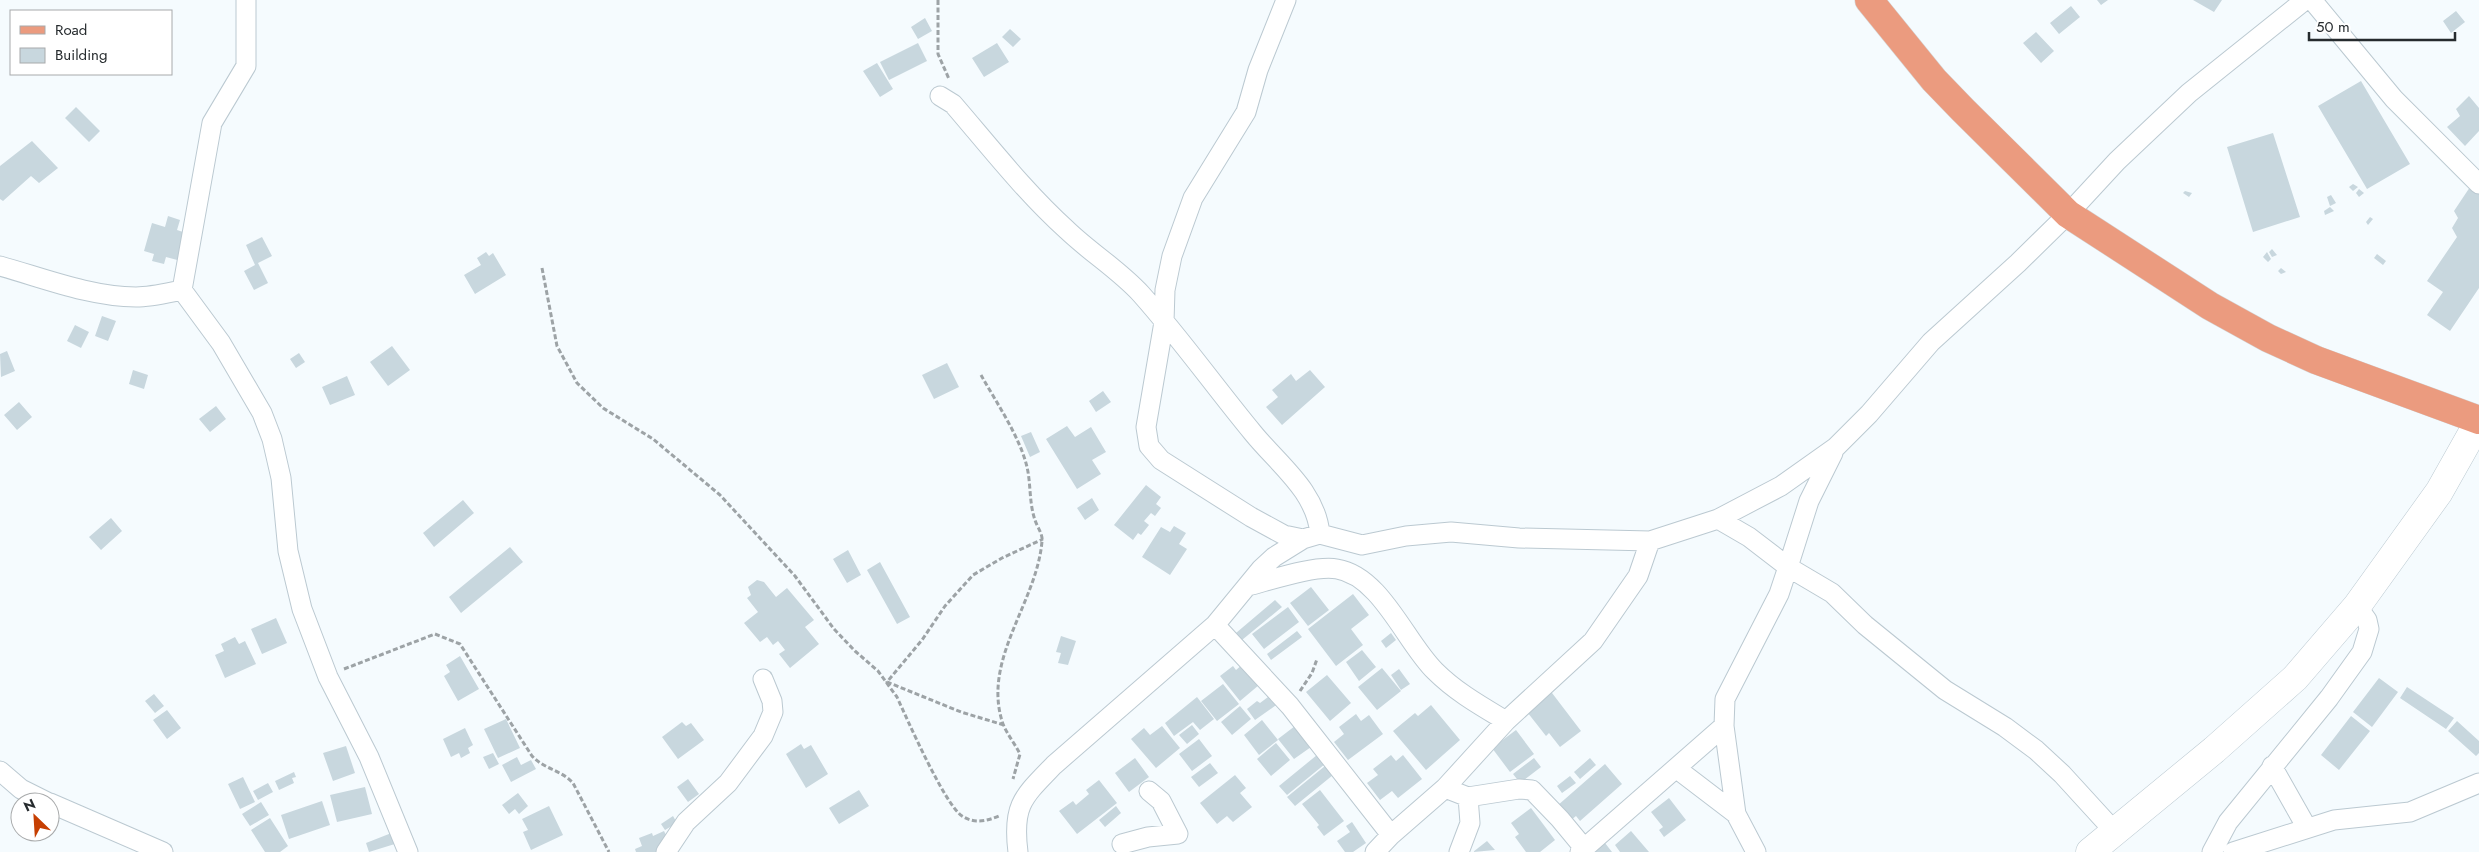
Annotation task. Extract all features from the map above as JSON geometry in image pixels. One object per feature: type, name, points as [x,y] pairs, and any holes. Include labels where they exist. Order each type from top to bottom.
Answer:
[{"type":"main road","points":[[1869,0],[1951,98],[2002,152],[2068,214],[2210,306],[2268,338],[2316,360],[2479,420]]},
{"type":"street","points":[[246,0],[246,66],[212,124],[182,290],[237,368],[258,406],[272,439],[281,478],[288,552],[302,609],[328,677],[369,757],[408,852]]},
{"type":"street","points":[[1286,0],[1258,70],[1246,112],[1193,198],[1169,267],[1165,290],[1164,322],[1146,427],[1151,450],[1161,460],[1251,518],[1284,535],[1312,536],[1362,546],[1406,536],[1450,532],[1519,538],[1650,541],[1718,519],[1781,486],[1836,447],[1869,414],[1931,342],[2012,269],[2068,214],[2116,160],[2189,93],[2305,0]]},
{"type":"street","points":[[2312,0],[2394,99],[2479,184]]},
{"type":"street","points":[[945,88],[953,104],[1030,194],[1068,231],[1122,275],[1164,322],[1197,360],[1252,431],[1306,492],[1317,514],[1312,536],[1274,557],[1260,569],[1215,626],[1054,765],[1028,792],[1017,813],[1015,828],[1018,852]]},
{"type":"street","points":[[0,266],[78,288],[126,297],[182,290]]},
{"type":"street","points":[[2090,852],[2214,750],[2295,678],[2357,606],[2439,492],[2479,420]]},
{"type":"street","points":[[1756,852],[1736,814],[1724,726],[1725,699],[1779,594],[1812,494],[1836,447]]},
{"type":"street","points":[[1718,519],[1750,537],[1788,567],[1832,593],[1865,626],[1945,690],[2005,727],[2036,750],[2062,774],[2115,832]]},
{"type":"street","points":[[1375,852],[1391,835],[1445,788],[1506,721],[1602,631],[1638,576],[1650,541]]},
{"type":"street","points":[[1248,586],[1328,568],[1348,573],[1364,582],[1383,602],[1433,670],[1455,690],[1506,721]]},
{"type":"street","points":[[2212,852],[2228,822],[2329,698],[2362,652],[2369,630],[2367,620],[2357,606]]},
{"type":"street","points":[[1215,626],[1290,706],[1391,835]]},
{"type":"street","points":[[670,851],[686,822],[728,783],[763,736],[774,712],[772,701],[763,679]]},
{"type":"street","points":[[1445,788],[1468,797],[1519,789],[1532,790],[1560,819],[1582,850],[1724,726]]},
{"type":"street","points":[[2272,766],[2307,828]]},
{"type":"street","points":[[1677,769],[1736,814]]},
{"type":"street","points":[[0,771],[27,792]]},
{"type":"street","points":[[2233,852],[2334,820],[2410,812],[2479,784]]},
{"type":"street","points":[[1122,844],[1148,837],[1178,834],[1161,802],[1149,791]]},
{"type":"street","points":[[1458,852],[1470,823],[1468,797]]},
{"type":"street","points":[[60,808],[163,852]]},
{"type":"path","points":[[938,0],[938,54],[945,88]]},
{"type":"path","points":[[542,268],[557,346],[577,383],[604,408],[653,439],[720,495],[795,576],[834,629],[887,682],[896,696],[946,798],[962,816],[982,822],[1004,814],[1017,813]]},
{"type":"path","points":[[981,375],[1027,466],[1035,520],[1043,539],[1034,582],[1011,636],[1001,668],[998,694],[1004,725],[1020,754],[1012,784]]},
{"type":"path","points":[[887,682],[922,640],[945,606],[973,575],[1002,558],[1043,539]]},
{"type":"path","points":[[328,677],[365,660],[435,634],[460,644],[532,756],[545,768],[565,776],[573,783],[609,852]]},
{"type":"path","points":[[1290,706],[1312,673],[1317,659]]},
{"type":"path","points":[[887,682],[961,712],[1004,725]]},
{"type":"building","points":[[2097,0],[2108,0],[2101,5]]},
{"type":"building","points":[[2193,0],[2222,0],[2214,12]]},
{"type":"building","points":[[2071,6],[2080,17],[2059,34],[2050,23]]},
{"type":"building","points":[[2456,11],[2465,22],[2451,33],[2443,21]]},
{"type":"building","points":[[925,18],[932,31],[918,39],[911,27]]},
{"type":"building","points":[[1010,29],[1021,39],[1013,47],[1002,37]]},
{"type":"building","points":[[2036,32],[2054,51],[2041,63],[2023,43]]},
{"type":"building","points":[[918,43],[927,61],[889,80],[880,62]]},
{"type":"building","points":[[997,43],[1009,62],[984,77],[972,58]]},
{"type":"building","points":[[877,63],[893,89],[880,97],[863,71]]},
{"type":"building","points":[[2361,81],[2410,164],[2367,189],[2318,106]]},
{"type":"building","points":[[2469,96],[2479,108],[2479,131],[2465,146],[2447,127],[2460,116],[2456,109]]},
{"type":"building","points":[[76,107],[100,131],[89,142],[65,118]]},
{"type":"building","points":[[2273,133],[2300,217],[2253,232],[2227,147]]},
{"type":"building","points":[[32,141],[58,168],[39,183],[31,176],[3,201],[0,199],[0,166]]},
{"type":"building","points":[[2353,184],[2358,187],[2353,191],[2349,187]]},
{"type":"building","points":[[2472,184],[2479,188],[2479,288],[2450,331],[2427,315],[2443,292],[2427,281],[2457,237],[2452,228],[2458,218],[2454,211]]},
{"type":"building","points":[[2359,189],[2364,193],[2359,197],[2356,193]]},
{"type":"building","points":[[2185,191],[2192,193],[2189,197],[2183,193]]},
{"type":"building","points":[[2331,195],[2336,203],[2330,206],[2327,197]]},
{"type":"building","points":[[2330,207],[2334,211],[2325,215],[2324,211]]},
{"type":"building","points":[[168,216],[180,220],[177,230],[189,234],[181,261],[166,257],[164,264],[152,261],[154,254],[144,251],[152,223],[165,227]]},
{"type":"building","points":[[2370,217],[2373,219],[2368,225],[2366,222]]},
{"type":"building","points":[[262,237],[272,256],[258,263],[268,283],[254,290],[244,271],[255,265],[246,245]]},
{"type":"building","points":[[2272,249],[2277,255],[2272,257],[2269,252]]},
{"type":"building","points":[[486,252],[489,256],[493,253],[506,275],[475,294],[464,275],[481,265],[477,258]]},
{"type":"building","points":[[2267,252],[2271,259],[2268,262],[2263,257]]},
{"type":"building","points":[[2377,254],[2386,261],[2383,265],[2374,258]]},
{"type":"building","points":[[2281,268],[2286,272],[2281,274],[2278,271]]},
{"type":"building","points":[[102,316],[116,321],[108,341],[95,336]]},
{"type":"building","points":[[75,325],[89,332],[81,348],[67,341]]},
{"type":"building","points":[[392,346],[410,370],[388,386],[370,362]]},
{"type":"building","points":[[7,351],[15,371],[1,377],[0,354]]},
{"type":"building","points":[[299,353],[305,362],[296,368],[290,359]]},
{"type":"building","points":[[947,363],[959,387],[934,399],[922,375]]},
{"type":"building","points":[[133,370],[148,375],[144,389],[129,384]]},
{"type":"building","points":[[1310,370],[1325,387],[1282,425],[1266,407],[1278,397],[1272,390],[1291,374],[1296,381]]},
{"type":"building","points":[[347,376],[355,395],[330,405],[322,387]]},
{"type":"building","points":[[1103,391],[1111,402],[1096,412],[1089,401]]},
{"type":"building","points":[[19,402],[32,417],[17,430],[4,415]]},
{"type":"building","points":[[216,406],[226,419],[210,432],[199,419]]},
{"type":"building","points":[[1067,426],[1075,437],[1091,427],[1106,452],[1092,460],[1101,474],[1077,489],[1046,439]]},
{"type":"building","points":[[1031,432],[1040,452],[1030,457],[1021,436]]},
{"type":"building","points":[[1146,485],[1161,497],[1156,504],[1161,508],[1155,516],[1151,513],[1144,521],[1149,525],[1141,535],[1138,533],[1133,540],[1114,525]]},
{"type":"building","points":[[1092,498],[1099,510],[1085,520],[1077,508]]},
{"type":"building","points":[[463,500],[474,513],[434,547],[423,533]]},
{"type":"building","points":[[111,518],[122,531],[101,550],[89,537]]},
{"type":"building","points":[[1174,526],[1186,533],[1179,544],[1187,549],[1170,575],[1142,557],[1161,527],[1170,532]]},
{"type":"building","points":[[510,547],[523,562],[461,613],[449,597]]},
{"type":"building","points":[[848,550],[861,575],[847,583],[833,559]]},
{"type":"building","points":[[880,562],[910,617],[897,624],[867,570]]},
{"type":"building","points":[[757,580],[764,582],[776,597],[787,588],[814,620],[805,627],[819,644],[790,668],[779,654],[785,650],[778,641],[773,645],[767,637],[760,642],[744,623],[758,612],[747,598],[751,595],[748,587]]},
{"type":"building","points":[[1311,587],[1329,610],[1308,626],[1290,603]]},
{"type":"building","points":[[1353,594],[1369,615],[1351,629],[1363,645],[1336,666],[1308,629]]},
{"type":"building","points":[[1275,600],[1282,607],[1242,640],[1236,633]]},
{"type":"building","points":[[1288,607],[1299,622],[1264,649],[1252,634]]},
{"type":"building","points":[[276,618],[287,643],[262,654],[251,629]]},
{"type":"building","points":[[1297,631],[1302,637],[1271,660],[1267,654]]},
{"type":"building","points":[[1391,633],[1396,640],[1386,648],[1381,641]]},
{"type":"building","points":[[1061,636],[1076,641],[1068,665],[1058,663],[1061,653],[1056,652]]},
{"type":"building","points":[[235,637],[239,644],[245,641],[256,664],[225,678],[215,655],[224,651],[221,644]]},
{"type":"building","points":[[1362,650],[1376,667],[1359,681],[1346,662]]},
{"type":"building","points":[[460,656],[479,689],[458,701],[444,676],[450,672],[446,665]]},
{"type":"building","points":[[1243,664],[1259,685],[1240,701],[1220,676],[1233,666],[1236,670]]},
{"type":"building","points":[[1382,668],[1401,691],[1377,710],[1358,687]]},
{"type":"building","points":[[1399,669],[1410,684],[1401,690],[1391,675]]},
{"type":"building","points":[[1327,675],[1351,703],[1330,721],[1306,692]]},
{"type":"building","points":[[2379,678],[2398,692],[2372,727],[2353,712]]},
{"type":"building","points":[[1223,684],[1239,704],[1217,721],[1201,701]]},
{"type":"building","points":[[2407,687],[2454,718],[2446,729],[2400,698]]},
{"type":"building","points":[[1549,689],[1581,731],[1560,747],[1549,733],[1546,736],[1524,708]]},
{"type":"building","points":[[154,694],[164,706],[155,713],[145,701]]},
{"type":"building","points":[[1272,694],[1279,703],[1255,720],[1247,709],[1257,701],[1260,703]]},
{"type":"building","points":[[1197,697],[1214,719],[1200,730],[1193,722],[1174,736],[1165,723]]},
{"type":"building","points":[[1431,705],[1460,740],[1426,770],[1393,731],[1415,713],[1418,716]]},
{"type":"building","points":[[1240,706],[1251,719],[1232,735],[1221,722]]},
{"type":"building","points":[[167,710],[181,728],[167,739],[153,720]]},
{"type":"building","points":[[1356,714],[1361,721],[1369,715],[1383,734],[1348,760],[1334,742],[1344,734],[1339,727]]},
{"type":"building","points":[[2351,716],[2370,731],[2339,770],[2321,755]]},
{"type":"building","points":[[506,719],[520,748],[498,758],[484,729]]},
{"type":"building","points":[[1262,720],[1278,740],[1259,755],[1244,735]]},
{"type":"building","points":[[2457,721],[2479,741],[2479,753],[2476,756],[2448,731]]},
{"type":"building","points":[[682,722],[686,726],[691,723],[704,740],[678,759],[662,737]]},
{"type":"building","points":[[1192,725],[1199,734],[1187,744],[1179,735]]},
{"type":"building","points":[[1162,726],[1180,748],[1156,768],[1131,739],[1144,728],[1150,735]]},
{"type":"building","points":[[1295,726],[1311,747],[1294,759],[1278,739]]},
{"type":"building","points":[[465,728],[473,745],[468,748],[470,753],[461,758],[459,753],[451,757],[443,739]]},
{"type":"building","points":[[1516,730],[1534,754],[1510,772],[1492,748]]},
{"type":"building","points":[[1199,739],[1212,756],[1192,771],[1179,754]]},
{"type":"building","points":[[1276,743],[1290,760],[1271,776],[1257,759]]},
{"type":"building","points":[[801,744],[804,749],[811,745],[828,774],[806,788],[786,754]]},
{"type":"building","points":[[346,746],[355,773],[333,781],[323,753]]},
{"type":"building","points":[[493,753],[499,764],[489,769],[483,757]]},
{"type":"building","points":[[1317,755],[1325,764],[1287,795],[1279,786]]},
{"type":"building","points":[[1391,755],[1396,761],[1403,755],[1422,779],[1398,798],[1392,791],[1380,800],[1367,783],[1378,775],[1373,769]]},
{"type":"building","points":[[517,757],[521,765],[531,760],[536,769],[511,782],[502,765]]},
{"type":"building","points":[[1135,758],[1149,777],[1129,792],[1115,773]]},
{"type":"building","points":[[1534,758],[1541,767],[1520,783],[1513,774]]},
{"type":"building","points":[[1590,758],[1596,765],[1580,779],[1574,772]]},
{"type":"building","points":[[1210,763],[1218,773],[1199,787],[1191,777]]},
{"type":"building","points":[[1605,764],[1622,784],[1580,821],[1576,816],[1570,821],[1557,806]]},
{"type":"building","points":[[1325,766],[1333,775],[1295,806],[1287,797]]},
{"type":"building","points":[[294,772],[296,777],[292,778],[294,783],[279,790],[275,781]]},
{"type":"building","points":[[1235,775],[1246,788],[1240,793],[1252,807],[1233,822],[1227,816],[1217,824],[1200,803]]},
{"type":"building","points":[[1570,776],[1576,783],[1562,793],[1557,786]]},
{"type":"building","points":[[243,777],[255,802],[240,809],[228,784]]},
{"type":"building","points":[[688,779],[699,794],[688,802],[677,787]]},
{"type":"building","points":[[1099,780],[1117,803],[1077,834],[1059,811],[1073,801],[1076,805],[1089,794],[1086,790]]},
{"type":"building","points":[[268,783],[273,792],[258,800],[253,791]]},
{"type":"building","points":[[365,787],[372,814],[337,822],[330,795]]},
{"type":"building","points":[[859,790],[869,806],[839,824],[829,808]]},
{"type":"building","points":[[1320,790],[1344,821],[1324,836],[1317,827],[1319,825],[1302,804]]},
{"type":"building","points":[[518,793],[528,806],[519,814],[515,809],[509,814],[502,805]]},
{"type":"building","points":[[1669,798],[1686,820],[1664,837],[1659,830],[1663,827],[1651,812]]},
{"type":"building","points":[[322,801],[330,825],[289,839],[281,815]]},
{"type":"building","points":[[261,802],[269,815],[250,826],[242,814]]},
{"type":"building","points":[[549,806],[563,835],[531,850],[523,832],[528,830],[522,819]]},
{"type":"building","points":[[1116,806],[1121,813],[1105,827],[1099,820]]},
{"type":"building","points":[[1531,808],[1555,840],[1540,852],[1526,852],[1515,837],[1519,834],[1511,823]]},
{"type":"building","points":[[673,816],[677,823],[665,830],[661,824]]},
{"type":"building","points":[[270,818],[288,846],[280,852],[265,852],[251,830]]},
{"type":"building","points":[[1352,822],[1366,843],[1353,852],[1345,852],[1337,841],[1350,832],[1346,826]]},
{"type":"building","points":[[664,831],[670,843],[657,849],[658,852],[636,852],[635,849],[642,846],[639,838],[652,833],[653,836]]},
{"type":"building","points":[[1631,831],[1649,852],[1620,852],[1615,845]]},
{"type":"building","points":[[394,832],[398,843],[369,852],[366,843]]},
{"type":"building","points":[[1487,841],[1495,850],[1473,852]]},
{"type":"building","points":[[1605,843],[1612,852],[1594,852]]}]
